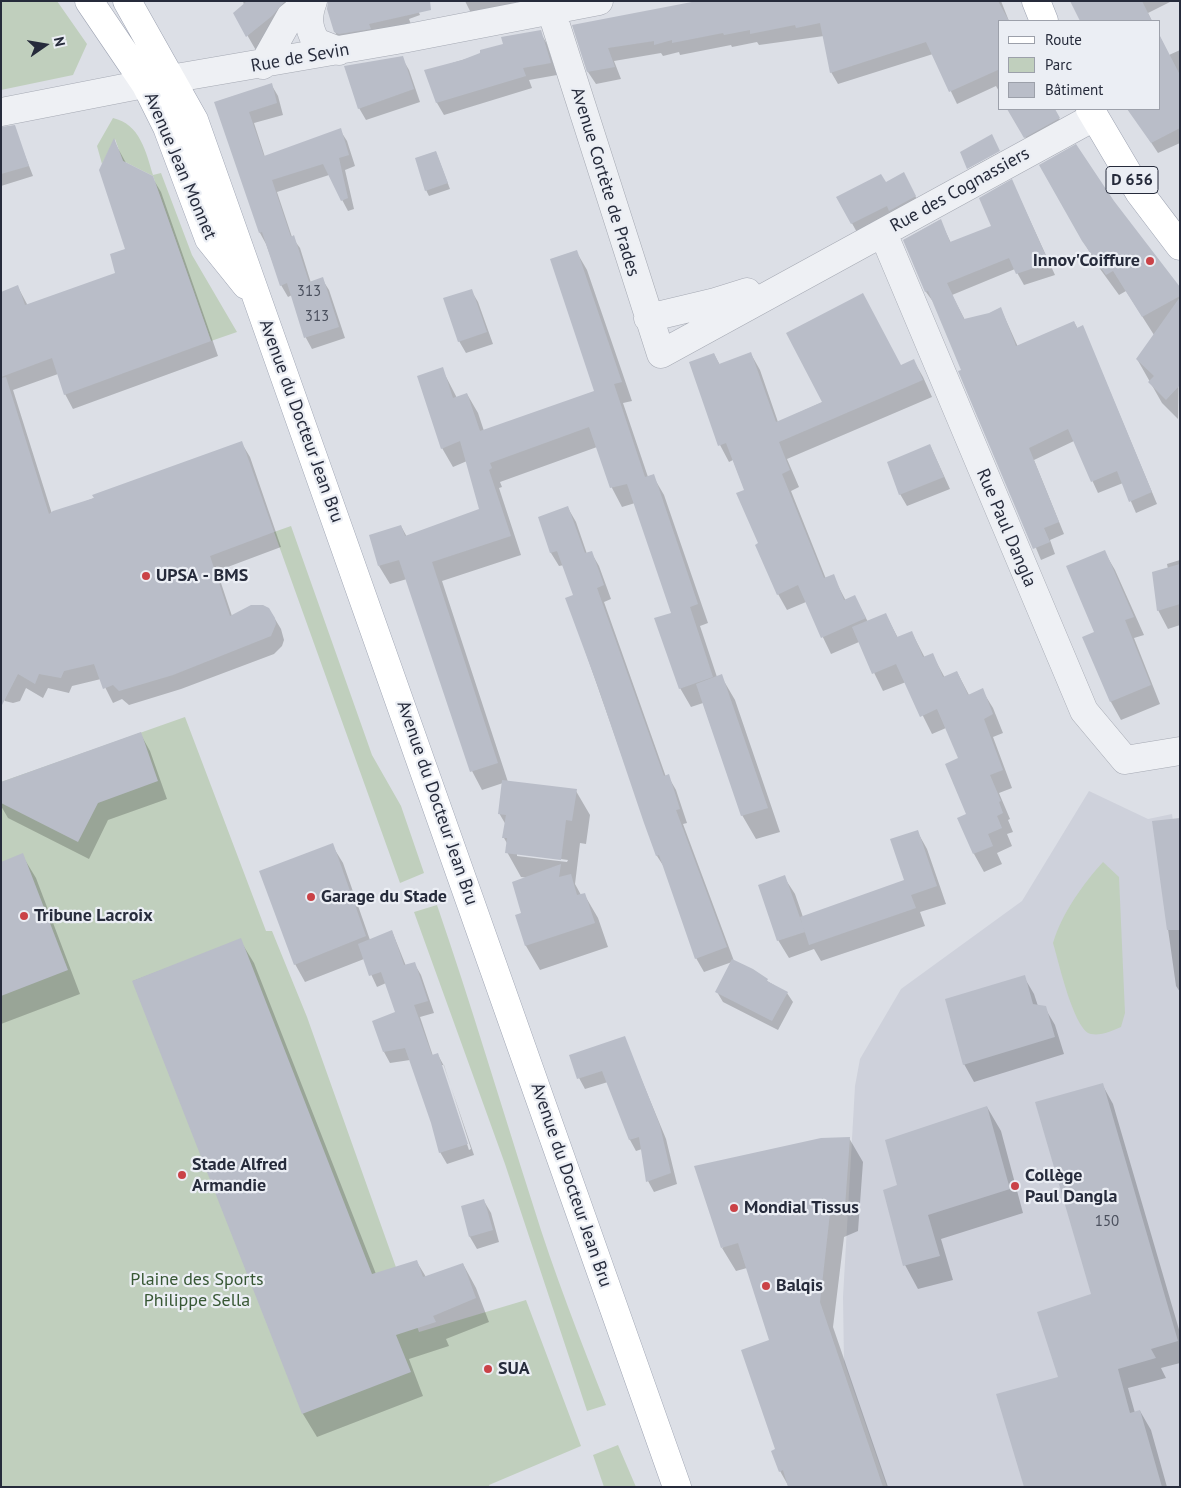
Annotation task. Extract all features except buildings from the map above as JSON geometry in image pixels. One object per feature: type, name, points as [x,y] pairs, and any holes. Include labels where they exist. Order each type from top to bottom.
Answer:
[{"type":"main road","name":"Avenue Jean Monnet","points":[[90,1],[158,82],[194,120]]},
{"type":"main road","name":"Avenue Jean Monnet","points":[[127,1],[158,82],[167,127],[209,239],[259,302]]},
{"type":"main road","points":[[1036,1],[1044,20]]},
{"type":"main road","name":"D 656","points":[[1092,113],[1139,192],[1180,246]]},
{"type":"main road","name":"Avenue du Docteur Jean Bru","points":[[194,120],[677,1487]]},
{"type":"street","points":[[312,1],[308,16],[313,37],[316,42],[339,51]]},
{"type":"street","points":[[263,65],[290,17],[312,1]]},
{"type":"street","name":"Rue de Sevin","points":[[1,112],[158,82],[339,51],[599,1]]},
{"type":"street","name":"Avenue Cortète de Prades","points":[[551,10],[661,354],[826,265]]},
{"type":"street","name":"Rue des Cognassiers","points":[[826,265],[1092,113]]},
{"type":"street","name":"Rue Paul Dangla","points":[[883,233],[1084,711],[1125,760],[1180,751]]},
{"type":"street","points":[[648,318],[715,302],[826,265]]},
{"type":"shaded area","name":"Collège Paul Dangla","points":[[1089,791],[1148,819],[1172,814],[1180,868],[1180,1487],[887,1487],[844,1362],[843,1297],[855,1086],[860,1059],[901,989],[1022,901]]},
{"type":"green space","points":[[1,1],[57,1],[87,44],[73,75],[1,90]]},
{"type":"green space","points":[[113,118],[130,126],[144,148],[153,175],[161,173],[192,255],[237,332],[211,341],[153,176],[123,161],[115,139],[102,164],[97,146]]},
{"type":"green space","points":[[291,526],[372,755],[401,806],[424,873],[400,883],[274,532]]},
{"type":"green space","name":"Stade Alfred Armandie","points":[[185,717],[266,931],[272,931],[307,1017],[419,1332],[526,1300],[581,1446],[489,1485],[490,1487],[1,1487],[1,782]]},
{"type":"green space","points":[[1103,862],[1119,877],[1125,1013],[1121,1027],[1106,1033],[1091,1034],[1085,1030],[1073,1008],[1053,943],[1062,921],[1074,900]]},
{"type":"green space","points":[[437,905],[550,1256],[606,1405],[587,1411],[505,1164],[414,912]]},
{"type":"green space","points":[[618,1445],[636,1487],[604,1487],[593,1455]]},
{"type":"place","name":"Innov'Coiffure","points":[[1150,261]]},
{"type":"place","name":"UPSA - BMS","points":[[146,576]]},
{"type":"place","name":"Garage du Stade","points":[[311,897]]},
{"type":"place","name":"Tribune Lacroix","points":[[24,916]]},
{"type":"place","name":"Stade Alfred Armandie","points":[[182,1175]]},
{"type":"place","name":"Collège Paul Dangla","points":[[1015,1186]]},
{"type":"place","name":"Mondial Tissus","points":[[734,1208]]},
{"type":"place","name":"Balqis","points":[[766,1286]]},
{"type":"place","name":"SUA","points":[[488,1369]]},
{"type":"park label","name":"Plaine des Sports Philippe Sella","points":[[197,1290]]}]
